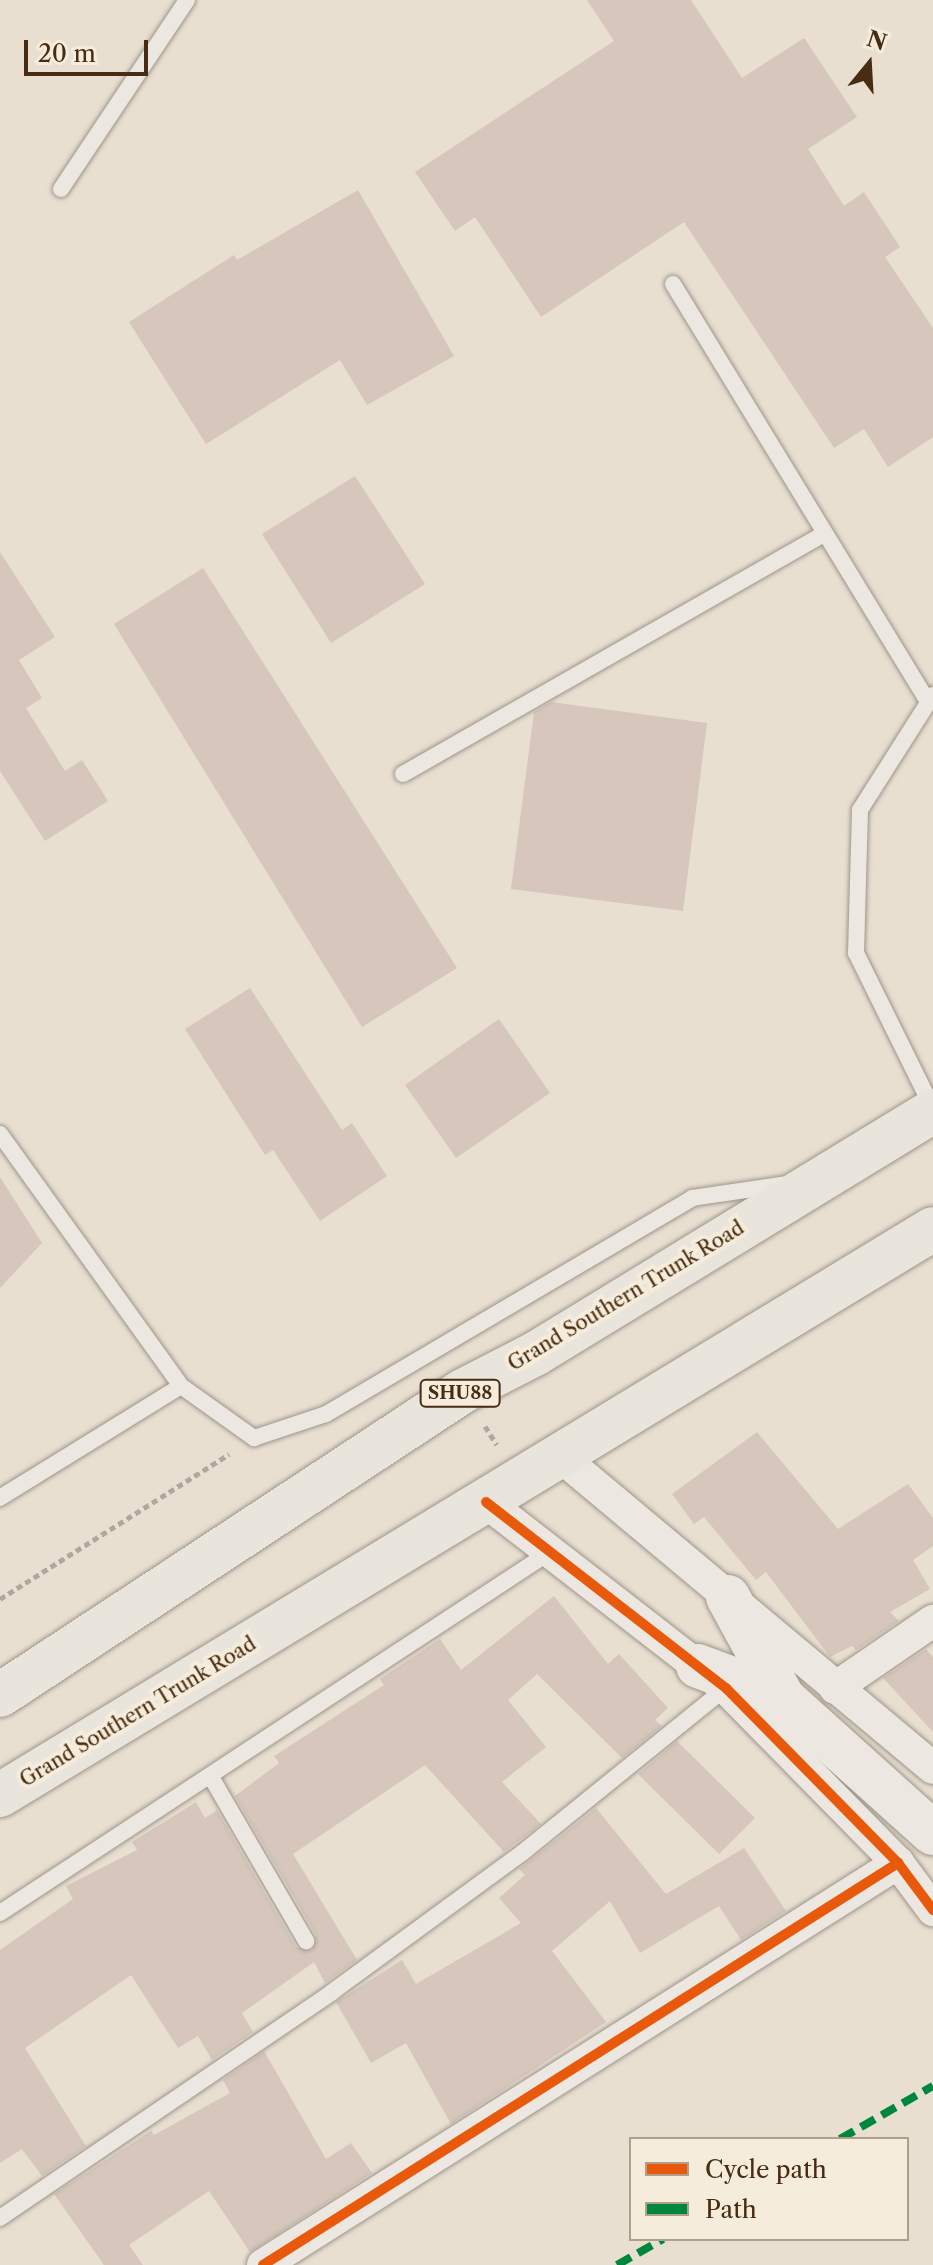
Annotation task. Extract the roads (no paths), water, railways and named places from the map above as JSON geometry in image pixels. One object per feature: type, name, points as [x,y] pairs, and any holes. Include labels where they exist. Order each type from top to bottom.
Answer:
[{"type":"main road","name":"Grand Southern Trunk Road","points":[[0,1695],[463,1391],[535,1354],[933,1110]]},
{"type":"main road","name":"Grand Southern Trunk Road","points":[[0,1795],[933,1229]]},
{"type":"street","points":[[560,1456],[933,1768]]},
{"type":"street","points":[[486,1502],[712,1677],[898,1863],[933,1910]]},
{"type":"street","points":[[728,1597],[783,1698],[933,1833]]},
{"type":"street","points":[[835,1688],[933,1621]]},
{"type":"street","points":[[712,1677],[783,1698]]},
{"type":"street","points":[[263,2265],[898,1863]]},
{"type":"lane","points":[[61,189],[187,0]]},
{"type":"lane","points":[[673,284],[824,534],[930,697],[860,810],[856,953],[933,1110]]},
{"type":"lane","points":[[403,774],[824,534]]},
{"type":"lane","points":[[0,1134],[181,1386],[254,1438],[326,1414],[692,1198],[820,1179]]},
{"type":"lane","points":[[0,1498],[181,1386]]},
{"type":"lane","points":[[0,1913],[550,1552]]},
{"type":"lane","points":[[0,2218],[332,1992],[522,1853],[712,1677]]},
{"type":"lane","points":[[211,1777],[306,1941]]}]
